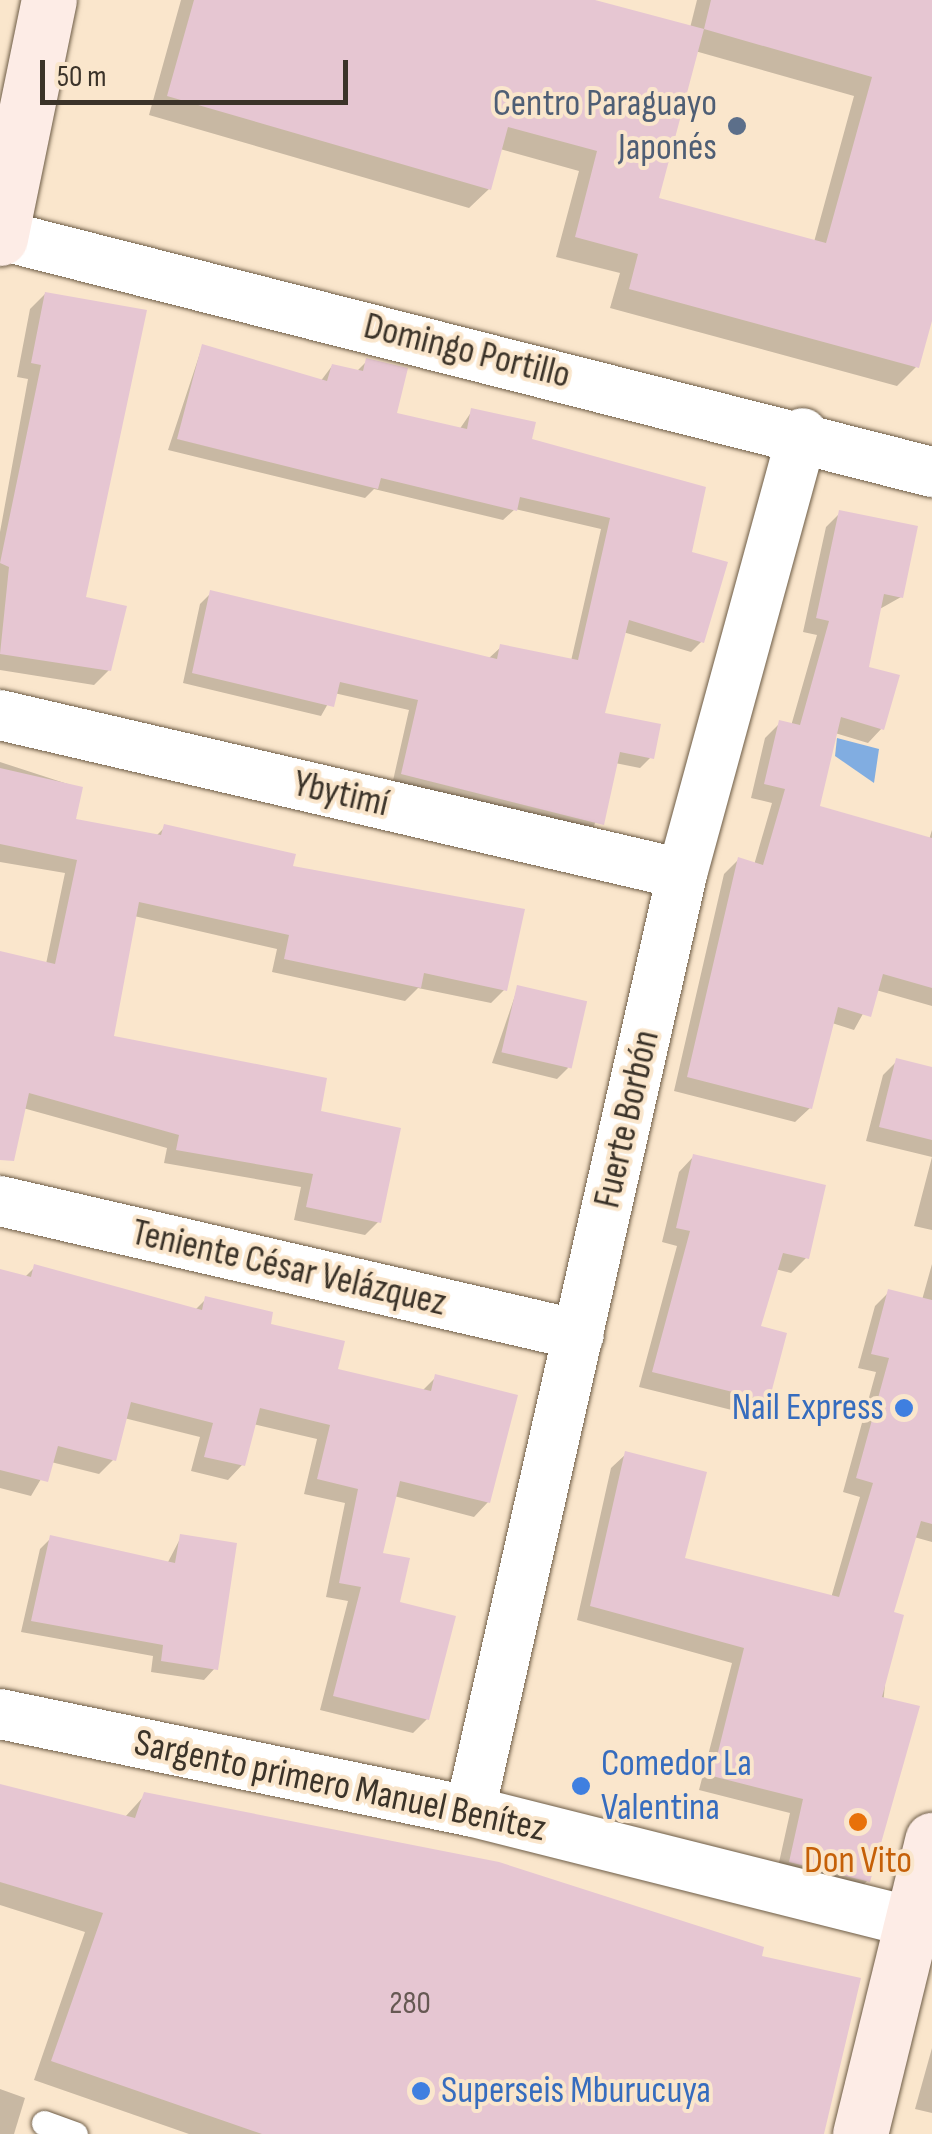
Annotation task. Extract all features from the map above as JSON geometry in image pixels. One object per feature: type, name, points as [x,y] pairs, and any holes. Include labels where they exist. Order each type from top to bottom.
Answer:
[{"type":"main road","points":[[0,236],[48,0]]},
{"type":"main road","points":[[860,2134],[932,1840]]},
{"type":"street","name":"Domingo Portillo","points":[[0,236],[803,433],[932,472]]},
{"type":"street","name":"Fuerte Borbón","points":[[470,1811],[682,874],[803,433]]},
{"type":"street","name":"Ybytimí","points":[[0,715],[682,874]]},
{"type":"street","name":"Teniente César Velázquez","points":[[0,1202],[578,1335]]},
{"type":"street","name":"Sargento primero Manuel Benítez","points":[[0,1714],[470,1811],[912,1922]]},
{"type":"lane","points":[[45,2120],[75,2134]]},
{"type":"water","points":[[837,738],[879,749],[874,783],[835,756]]},
{"type":"building","points":[[194,0],[595,0],[704,29],[711,0],[932,0],[932,321],[919,368],[629,289],[638,254],[575,237],[597,151],[508,127],[491,190],[167,96]],"holes":[[[704,29],[872,77],[826,243],[659,198]]]},
{"type":"building","points":[[45,292],[147,310],[86,597],[127,606],[111,671],[0,654],[9,567],[0,563],[41,365],[31,363]]},
{"type":"building","points":[[202,344],[327,381],[332,364],[363,371],[366,358],[408,368],[397,413],[467,429],[471,408],[536,422],[532,439],[706,487],[692,552],[728,562],[704,643],[629,620],[605,713],[661,724],[654,759],[620,752],[604,825],[401,774],[418,700],[340,682],[334,707],[192,673],[210,590],[497,659],[500,644],[578,660],[610,518],[520,497],[517,511],[381,478],[378,489],[177,439]]},
{"type":"building","points":[[839,510],[918,526],[903,598],[884,594],[869,667],[900,675],[884,730],[841,717],[820,806],[932,838],[932,988],[883,974],[871,1017],[838,1007],[812,1109],[687,1077],[738,857],[763,865],[785,789],[764,784],[779,720],[800,725],[829,621],[816,618]]},
{"type":"building","points":[[0,768],[83,787],[76,819],[161,835],[164,824],[296,854],[293,866],[525,909],[507,991],[424,973],[421,988],[284,959],[289,935],[139,902],[114,1036],[327,1078],[321,1111],[401,1128],[381,1223],[306,1207],[313,1174],[176,1150],[179,1135],[29,1093],[14,1161],[0,1160],[0,951],[55,964],[77,860],[0,844]]},
{"type":"building","points":[[517,985],[587,1001],[572,1068],[501,1052]]},
{"type":"building","points":[[896,1058],[932,1067],[932,1140],[879,1127]]},
{"type":"building","points":[[693,1154],[826,1185],[809,1259],[783,1253],[761,1326],[787,1333],[769,1401],[652,1372],[690,1231],[676,1228]]},
{"type":"building","points":[[34,1264],[202,1310],[205,1296],[273,1312],[271,1324],[345,1341],[338,1369],[431,1391],[435,1374],[518,1395],[490,1503],[400,1481],[383,1553],[410,1558],[400,1602],[456,1616],[429,1720],[333,1696],[361,1587],[339,1583],[358,1489],[317,1479],[330,1425],[260,1408],[245,1466],[204,1457],[213,1423],[131,1402],[116,1461],[58,1446],[48,1482],[0,1470],[0,1269],[31,1277]]},
{"type":"building","points":[[888,1289],[932,1300],[932,1524],[921,1521],[894,1612],[904,1615],[882,1697],[920,1706],[870,1882],[789,1862],[803,1799],[712,1776],[744,1648],[590,1606],[625,1451],[707,1472],[685,1558],[839,1597],[873,1483],[856,1478],[889,1358],[871,1354]]},
{"type":"building","points":[[180,1534],[237,1543],[218,1670],[161,1661],[163,1645],[31,1621],[50,1535],[175,1563]]},
{"type":"building","points":[[0,1784],[135,1818],[144,1792],[499,1862],[764,1947],[762,1956],[861,1978],[824,2134],[262,2134],[51,2061],[103,1913],[0,1882]]},
{"type":"place","name":"Centro Paraguayo Japonés","points":[[737,126]]},
{"type":"place","name":"Nail Express","points":[[904,1408]]},
{"type":"place","name":"Comedor La Valentina","points":[[581,1786]]},
{"type":"place","name":"Don Vito","points":[[858,1822]]},
{"type":"place","name":"Superseis Mburucuya","points":[[421,2091]]}]
